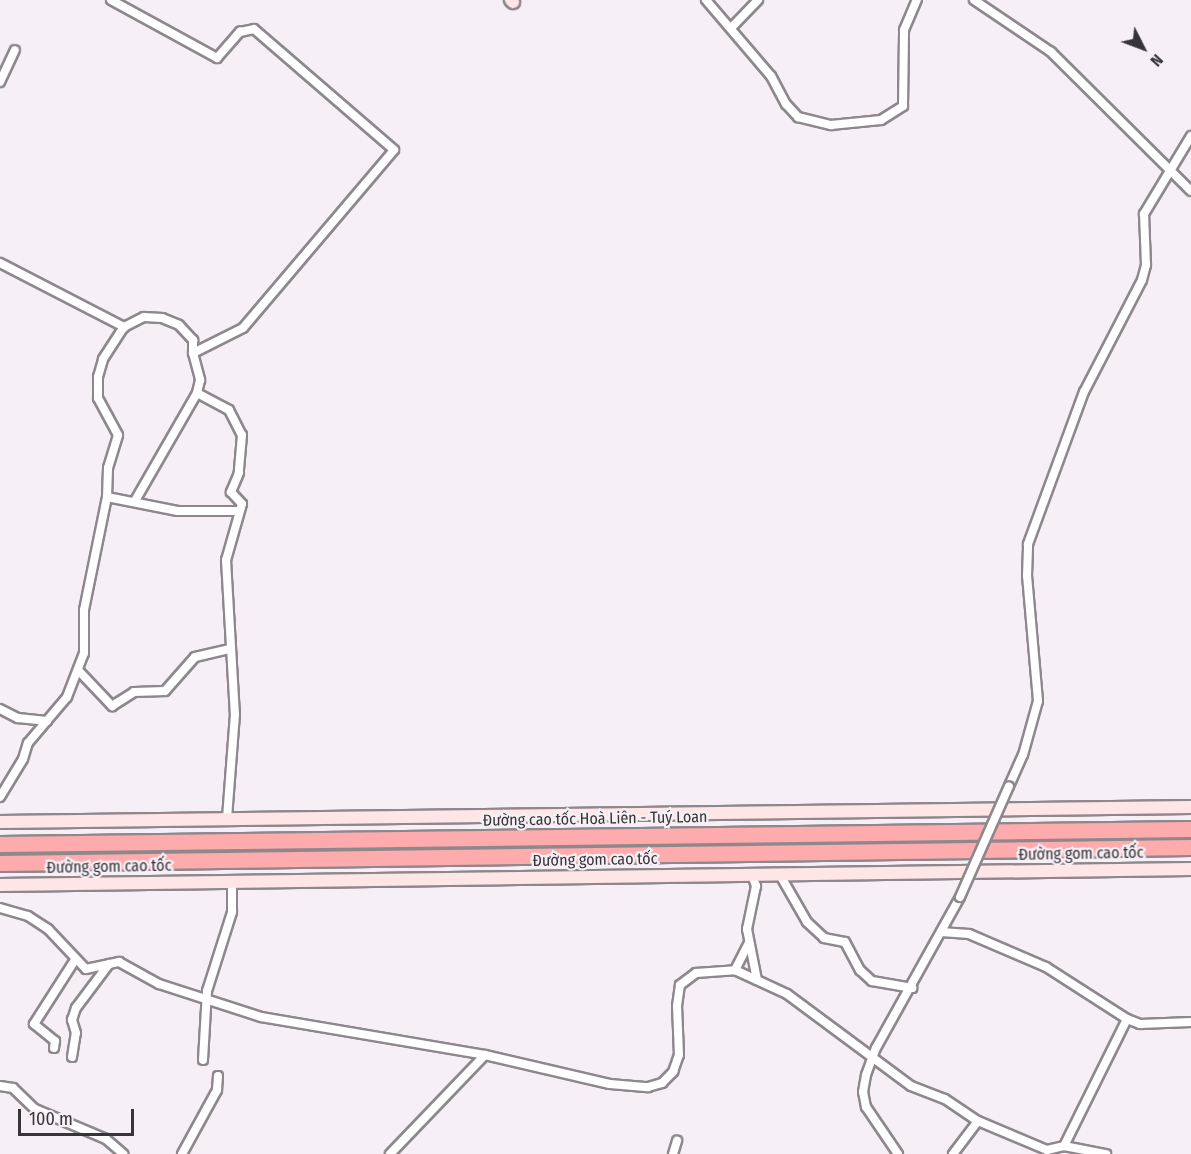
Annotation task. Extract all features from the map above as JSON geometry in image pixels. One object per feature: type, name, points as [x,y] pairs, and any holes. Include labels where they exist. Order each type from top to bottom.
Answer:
[{"type":"highway","name":"Đường cao tốc Hoà Liên - Tuý Loan","points":[[0,844],[1191,829]]},
{"type":"highway","points":[[0,863],[1191,847]]},
{"type":"main road","points":[[0,822],[1191,807]]},
{"type":"main road","name":"Đường gom cao tốc","points":[[0,885],[1191,869]]},
{"type":"street","points":[[111,0],[217,58],[240,32],[254,29],[304,68],[394,150],[243,328],[193,353]]},
{"type":"street","points":[[706,0],[771,76],[786,104],[798,117],[816,124],[855,124],[881,120],[903,106],[904,30],[916,0]]},
{"type":"street","points":[[731,28],[758,0]]},
{"type":"street","points":[[974,0],[1051,52],[1191,191]]},
{"type":"street","points":[[0,82],[15,50]]},
{"type":"street","points":[[898,1154],[864,1101],[873,1056],[960,897],[1023,755],[1038,701],[1027,576],[1028,544],[1084,392],[1142,280],[1146,265],[1144,214],[1191,136]]},
{"type":"street","points":[[0,263],[124,327]]},
{"type":"street","points":[[0,796],[24,759],[28,742],[67,697],[84,653],[84,610],[107,497],[108,468],[118,435],[98,398],[98,377],[104,359],[124,327],[144,317],[170,320],[189,332],[200,380],[197,393],[135,501]]},
{"type":"street","points":[[197,393],[230,410],[241,426],[239,473],[231,492],[241,502],[226,560],[235,714],[227,819]]},
{"type":"street","points":[[107,497],[178,511],[238,511]]},
{"type":"street","points":[[78,670],[112,706],[134,692],[165,691],[195,657],[230,649]]},
{"type":"street","points":[[0,709],[18,718],[47,721]]},
{"type":"street","points":[[752,875],[756,885],[747,924],[749,943],[756,962],[757,980]]},
{"type":"street","points":[[780,875],[807,922],[824,938],[845,942],[860,970],[872,981],[912,988]]},
{"type":"street","points":[[203,1060],[207,1000],[214,961],[232,912],[232,882]]},
{"type":"street","points":[[0,908],[28,916],[48,929],[86,969],[119,962],[159,984],[261,1017],[485,1055],[610,1084],[655,1087],[673,1072],[679,1055],[677,1006],[680,985],[696,973],[735,970],[788,994],[873,1056],[900,1079],[945,1099],[978,1121],[1047,1150],[1064,1146],[1106,1154]]},
{"type":"street","points":[[941,932],[969,934],[1046,967],[1127,1019],[1140,1024],[1191,1022]]},
{"type":"street","points":[[735,970],[749,943]]},
{"type":"street","points":[[59,1032],[55,1045],[34,1024],[75,960]]},
{"type":"street","points":[[72,1057],[76,1033],[72,1020],[76,1008],[110,963]]},
{"type":"street","points":[[1064,1146],[1127,1019]]},
{"type":"street","points":[[390,1154],[485,1055]]},
{"type":"street","points":[[182,1154],[217,1090],[218,1076]]},
{"type":"street","points":[[0,1086],[13,1088],[35,1109],[106,1139],[123,1154]]},
{"type":"street","points":[[953,1154],[978,1121]]},
{"type":"street","points":[[673,1154],[677,1141]]}]
